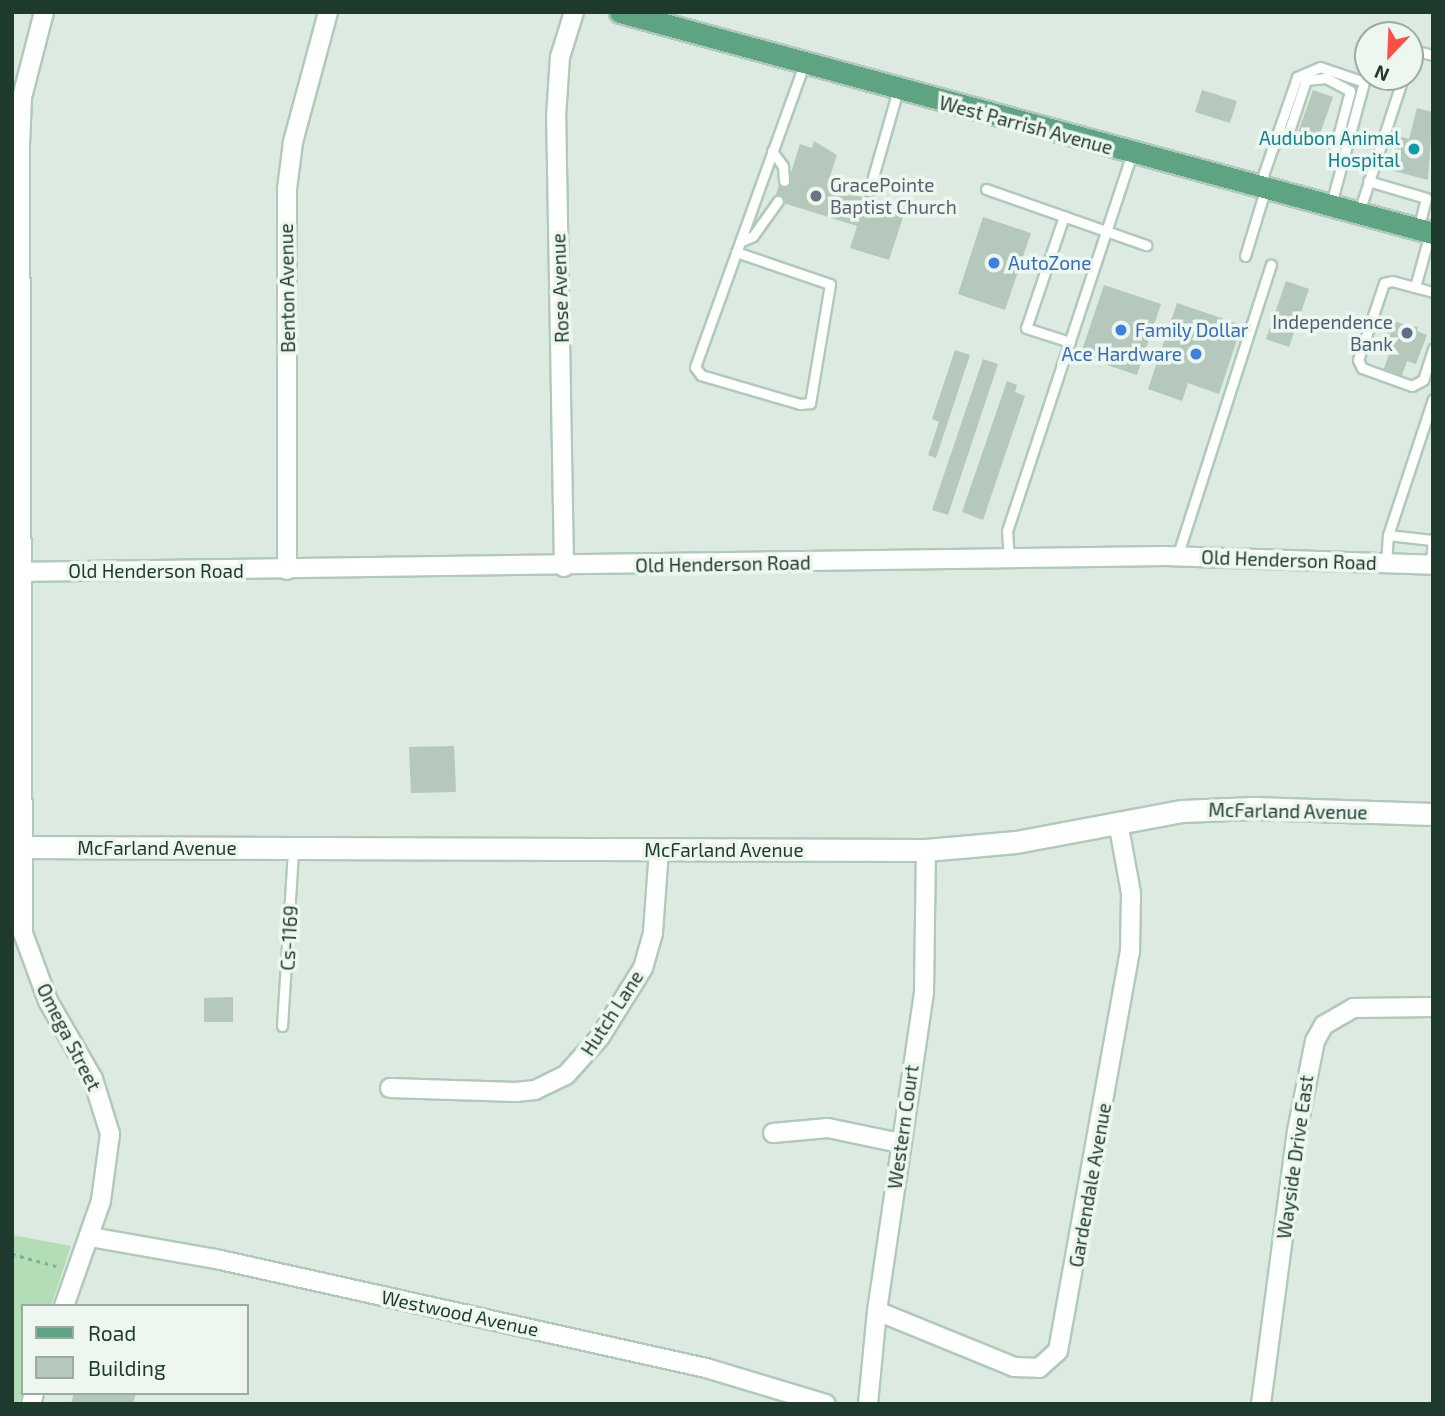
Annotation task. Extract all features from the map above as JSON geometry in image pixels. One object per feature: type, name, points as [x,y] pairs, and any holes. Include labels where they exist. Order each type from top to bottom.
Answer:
[{"type":"main road","name":"West Parrish Avenue","points":[[620,12],[1262,190],[1428,230]]},
{"type":"street","name":"Omega Street","points":[[44,12],[22,97],[20,145],[17,847],[26,944],[48,1001],[93,1079],[110,1134],[105,1180],[90,1237],[65,1304]]},
{"type":"street","name":"Benton Avenue","points":[[286,570],[287,189],[293,142],[328,12]]},
{"type":"street","name":"Rose Avenue","points":[[565,566],[556,117],[560,57],[574,12]]},
{"type":"street","name":"Old Henderson Road","points":[[18,571],[286,570],[1177,556],[1432,565]]},
{"type":"street","name":"McFarland Avenue","points":[[17,847],[926,850],[1016,842],[1182,811],[1253,808],[1433,814]]},
{"type":"street","name":"Gardendale Avenue","points":[[877,1311],[1014,1367],[1039,1368],[1058,1351],[1130,952],[1131,893],[1118,822]]},
{"type":"street","name":"Hutch Lane","points":[[390,1088],[516,1092],[535,1090],[566,1075],[600,1037],[643,968],[653,932],[659,850]]},
{"type":"street","name":"Western Court","points":[[869,1404],[877,1311],[924,991],[926,850]]},
{"type":"street","name":"Wayside Drive East","points":[[1261,1404],[1297,1131],[1315,1041],[1324,1025],[1353,1008],[1433,1007]]},
{"type":"street","points":[[773,1133],[828,1128],[900,1143]]},
{"type":"street","name":"Westwood Avenue","points":[[90,1237],[216,1259],[692,1365],[826,1404]]},
{"type":"lane","points":[[738,247],[830,284],[810,403],[800,404],[697,371],[738,247],[804,64]]},
{"type":"lane","points":[[1245,256],[1271,147],[1297,77],[1320,66],[1364,82],[1330,206]]},
{"type":"lane","points":[[1271,147],[1289,131],[1306,80],[1326,78],[1350,91],[1334,152],[1343,160]]},
{"type":"lane","points":[[869,191],[898,90]]},
{"type":"lane","points":[[1359,214],[1399,91]]},
{"type":"lane","points":[[772,151],[783,166],[784,181]]},
{"type":"lane","points":[[1009,559],[1007,531],[1132,154]]},
{"type":"lane","points":[[1368,181],[1426,198],[1428,230],[1415,287]]},
{"type":"lane","points":[[986,188],[1146,245]]},
{"type":"lane","points":[[738,247],[754,236],[778,201]]},
{"type":"lane","points":[[1064,216],[1026,328],[1070,342]]},
{"type":"lane","points":[[1177,556],[1271,265]]},
{"type":"lane","points":[[1433,292],[1384,284],[1358,360],[1362,368],[1412,386],[1423,380],[1433,349]]},
{"type":"lane","points":[[1386,563],[1388,535],[1433,399]]},
{"type":"lane","points":[[1426,420],[1433,431]]},
{"type":"lane","points":[[1388,535],[1432,539],[1432,565]]},
{"type":"lane","name":"Cs-1169","points":[[282,1026],[293,849]]},
{"type":"path","points":[[12,1254],[61,1267]]},
{"type":"green space","points":[[12,1235],[71,1246],[52,1304],[21,1304],[21,1395],[18,1404],[12,1404]]},
{"type":"building","points":[[1202,90],[1237,101],[1230,123],[1195,112]]},
{"type":"building","points":[[1313,90],[1333,97],[1316,145],[1296,138]]},
{"type":"building","name":"Audubon Animal Hospital","points":[[1417,108],[1433,112],[1428,180],[1390,170],[1398,136],[1409,139]]},
{"type":"building","points":[[814,141],[837,155],[827,186],[905,211],[889,260],[850,248],[857,226],[774,200],[781,179],[788,182],[800,144],[812,148]]},
{"type":"building","name":"AutoZone","points":[[983,217],[1031,233],[1005,310],[958,294]]},
{"type":"building","points":[[1286,281],[1309,289],[1289,347],[1266,339]]},
{"type":"building","name":"Family Dollar","points":[[1104,285],[1161,304],[1137,375],[1080,356]]},
{"type":"building","name":"Ace Hardware","points":[[1177,303],[1242,325],[1219,394],[1188,383],[1182,401],[1148,389]]},
{"type":"building","points":[[1391,321],[1418,327],[1417,331],[1427,335],[1416,364],[1407,361],[1401,378],[1383,371],[1389,354],[1380,351]]},
{"type":"building","points":[[955,350],[970,355],[936,458],[928,455],[939,422],[932,419]]},
{"type":"building","points":[[983,359],[998,364],[948,515],[932,510]]},
{"type":"building","points":[[1007,381],[1017,385],[1015,392],[1025,396],[983,520],[962,512]]},
{"type":"building","points":[[454,746],[456,792],[411,793],[409,747]]},
{"type":"building","points":[[233,997],[233,1022],[204,1022],[204,998]]},
{"type":"building","points":[[73,1395],[135,1395],[133,1404],[71,1404]]},
{"type":"place","name":"Audubon Animal Hospital","points":[[1414,149]]},
{"type":"place","name":"GracePointe Baptist Church","points":[[816,196]]},
{"type":"place","name":"AutoZone","points":[[994,263]]},
{"type":"place","name":"Family Dollar","points":[[1121,330]]},
{"type":"place","name":"Independence Bank","points":[[1407,333]]},
{"type":"place","name":"Ace Hardware","points":[[1196,354]]}]
